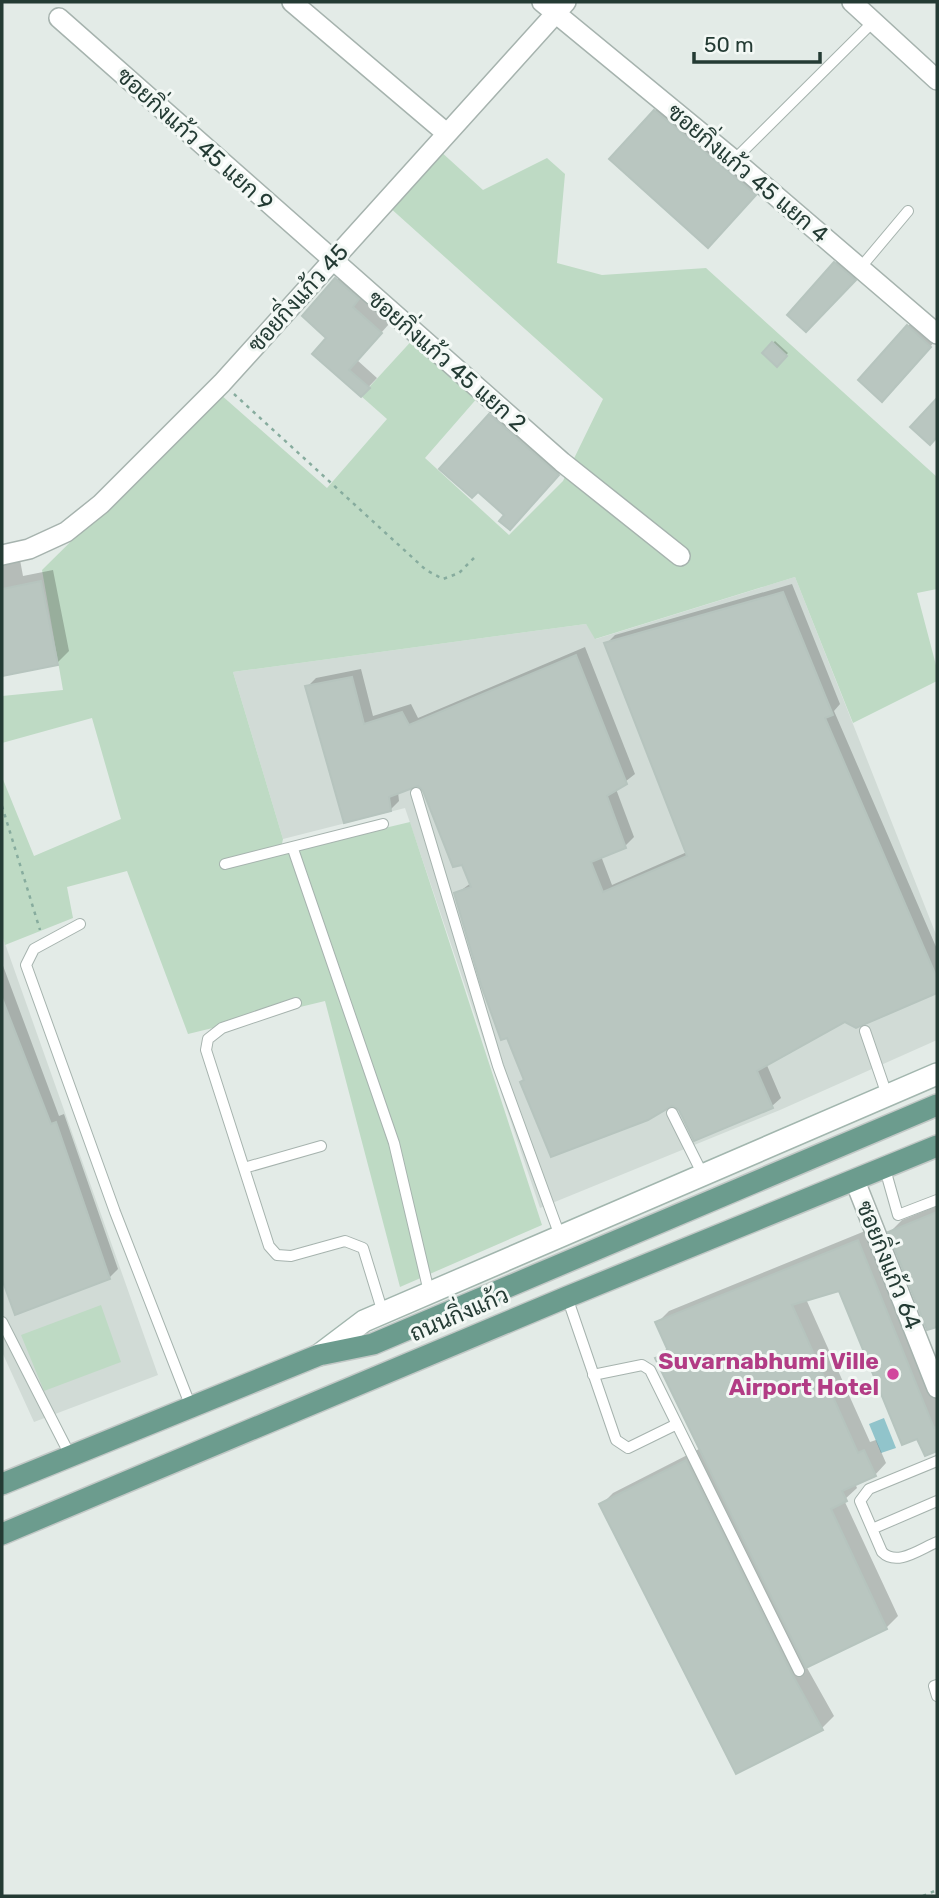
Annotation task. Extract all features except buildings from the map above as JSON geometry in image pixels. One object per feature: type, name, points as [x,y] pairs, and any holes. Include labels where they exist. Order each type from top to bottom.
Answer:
[{"type":"main road","name":"ถนนกิ่งแก้ว","points":[[319,1355],[364,1321],[937,1074]]},
{"type":"main road","name":"ถนนกิ่งแก้ว","points":[[2,1484],[319,1355],[373,1344],[937,1105]]},
{"type":"main road","name":"ถนนกิ่งแก้ว","points":[[2,1534],[567,1297],[937,1146]]},
{"type":"street","points":[[292,2],[445,132]]},
{"type":"street","points":[[852,2],[937,79]]},
{"type":"street","name":"ซอยกิ่งแก้ว 45","points":[[2,555],[29,549],[66,532],[102,503],[222,383],[554,6]]},
{"type":"street","name":"ซอยกิ่งแก้ว 45 แยก 4","points":[[554,6],[937,334]]},
{"type":"street","name":"ซอยกิ่งแก้ว 45 แยก 9","points":[[59,18],[332,261]]},
{"type":"street","name":"ซอยกิ่งแก้ว 45 แยก 2","points":[[332,261],[562,462],[680,556]]},
{"type":"street","name":"ซอยกิ่งแก้ว 64","points":[[855,1181],[933,1364],[937,1388]]},
{"type":"lane","points":[[734,160],[874,21]]},
{"type":"lane","points":[[861,267],[908,211]]},
{"type":"lane","points":[[416,793],[498,1066],[560,1236]]},
{"type":"lane","points":[[225,864],[293,849],[383,824]]},
{"type":"lane","points":[[293,849],[394,1143],[429,1293]]},
{"type":"lane","points":[[80,924],[34,949],[26,965],[115,1212],[191,1408]]},
{"type":"lane","points":[[296,1003],[222,1028],[208,1039],[206,1050],[269,1246],[277,1255],[291,1256],[354,1241],[363,1248],[383,1313]]},
{"type":"lane","points":[[865,1031],[887,1095]]},
{"type":"lane","points":[[672,1113],[704,1176]]},
{"type":"lane","points":[[244,1168],[321,1146]]},
{"type":"lane","points":[[885,1169],[898,1215],[937,1200]]},
{"type":"lane","points":[[567,1297],[616,1440],[621,1446],[628,1448],[675,1425]]},
{"type":"lane","points":[[2,1322],[71,1457]]},
{"type":"lane","points":[[593,1374],[646,1366],[799,1671]]},
{"type":"lane","points":[[937,1461],[869,1489],[861,1496],[881,1552],[895,1560],[937,1542]]},
{"type":"lane","points":[[872,1529],[937,1501]]},
{"type":"lane","points":[[937,1685],[934,1686],[937,1696]]},
{"type":"path","points":[[222,383],[426,570],[443,579],[460,573],[475,557]]},
{"type":"path","points":[[2,806],[44,944]]},
{"type":"path","points":[[923,1896],[937,1890]]},
{"type":"shaded area","points":[[795,577],[937,937],[937,1040],[780,1110],[540,1208],[405,808],[283,839],[233,672],[586,624],[596,639]]},
{"type":"shaded area","points":[[2,935],[158,1375],[34,1422],[2,1352]]},
{"type":"green space","points":[[439,150],[483,190],[547,158],[565,174],[557,263],[602,275],[706,268],[937,477],[937,589],[917,593],[937,669],[937,681],[853,723],[795,577],[595,639],[586,624],[233,672],[283,839],[280,853],[410,822],[542,1225],[400,1287],[325,1001],[188,1034],[127,871],[67,887],[73,918],[5,945],[2,935],[2,777],[34,856],[121,819],[92,718],[2,743],[2,696],[63,690],[42,570],[220,394],[327,488],[387,419],[361,396],[416,336],[479,396],[425,458],[509,535],[563,481],[603,399],[388,206]]},
{"type":"green space","points":[[101,1305],[121,1362],[44,1391],[21,1335]]},
{"type":"water","points":[[884,1418],[896,1448],[881,1453],[869,1424]]},
{"type":"place","name":"Suvarnabhumi Ville Airport Hotel","points":[[893,1374]]}]
